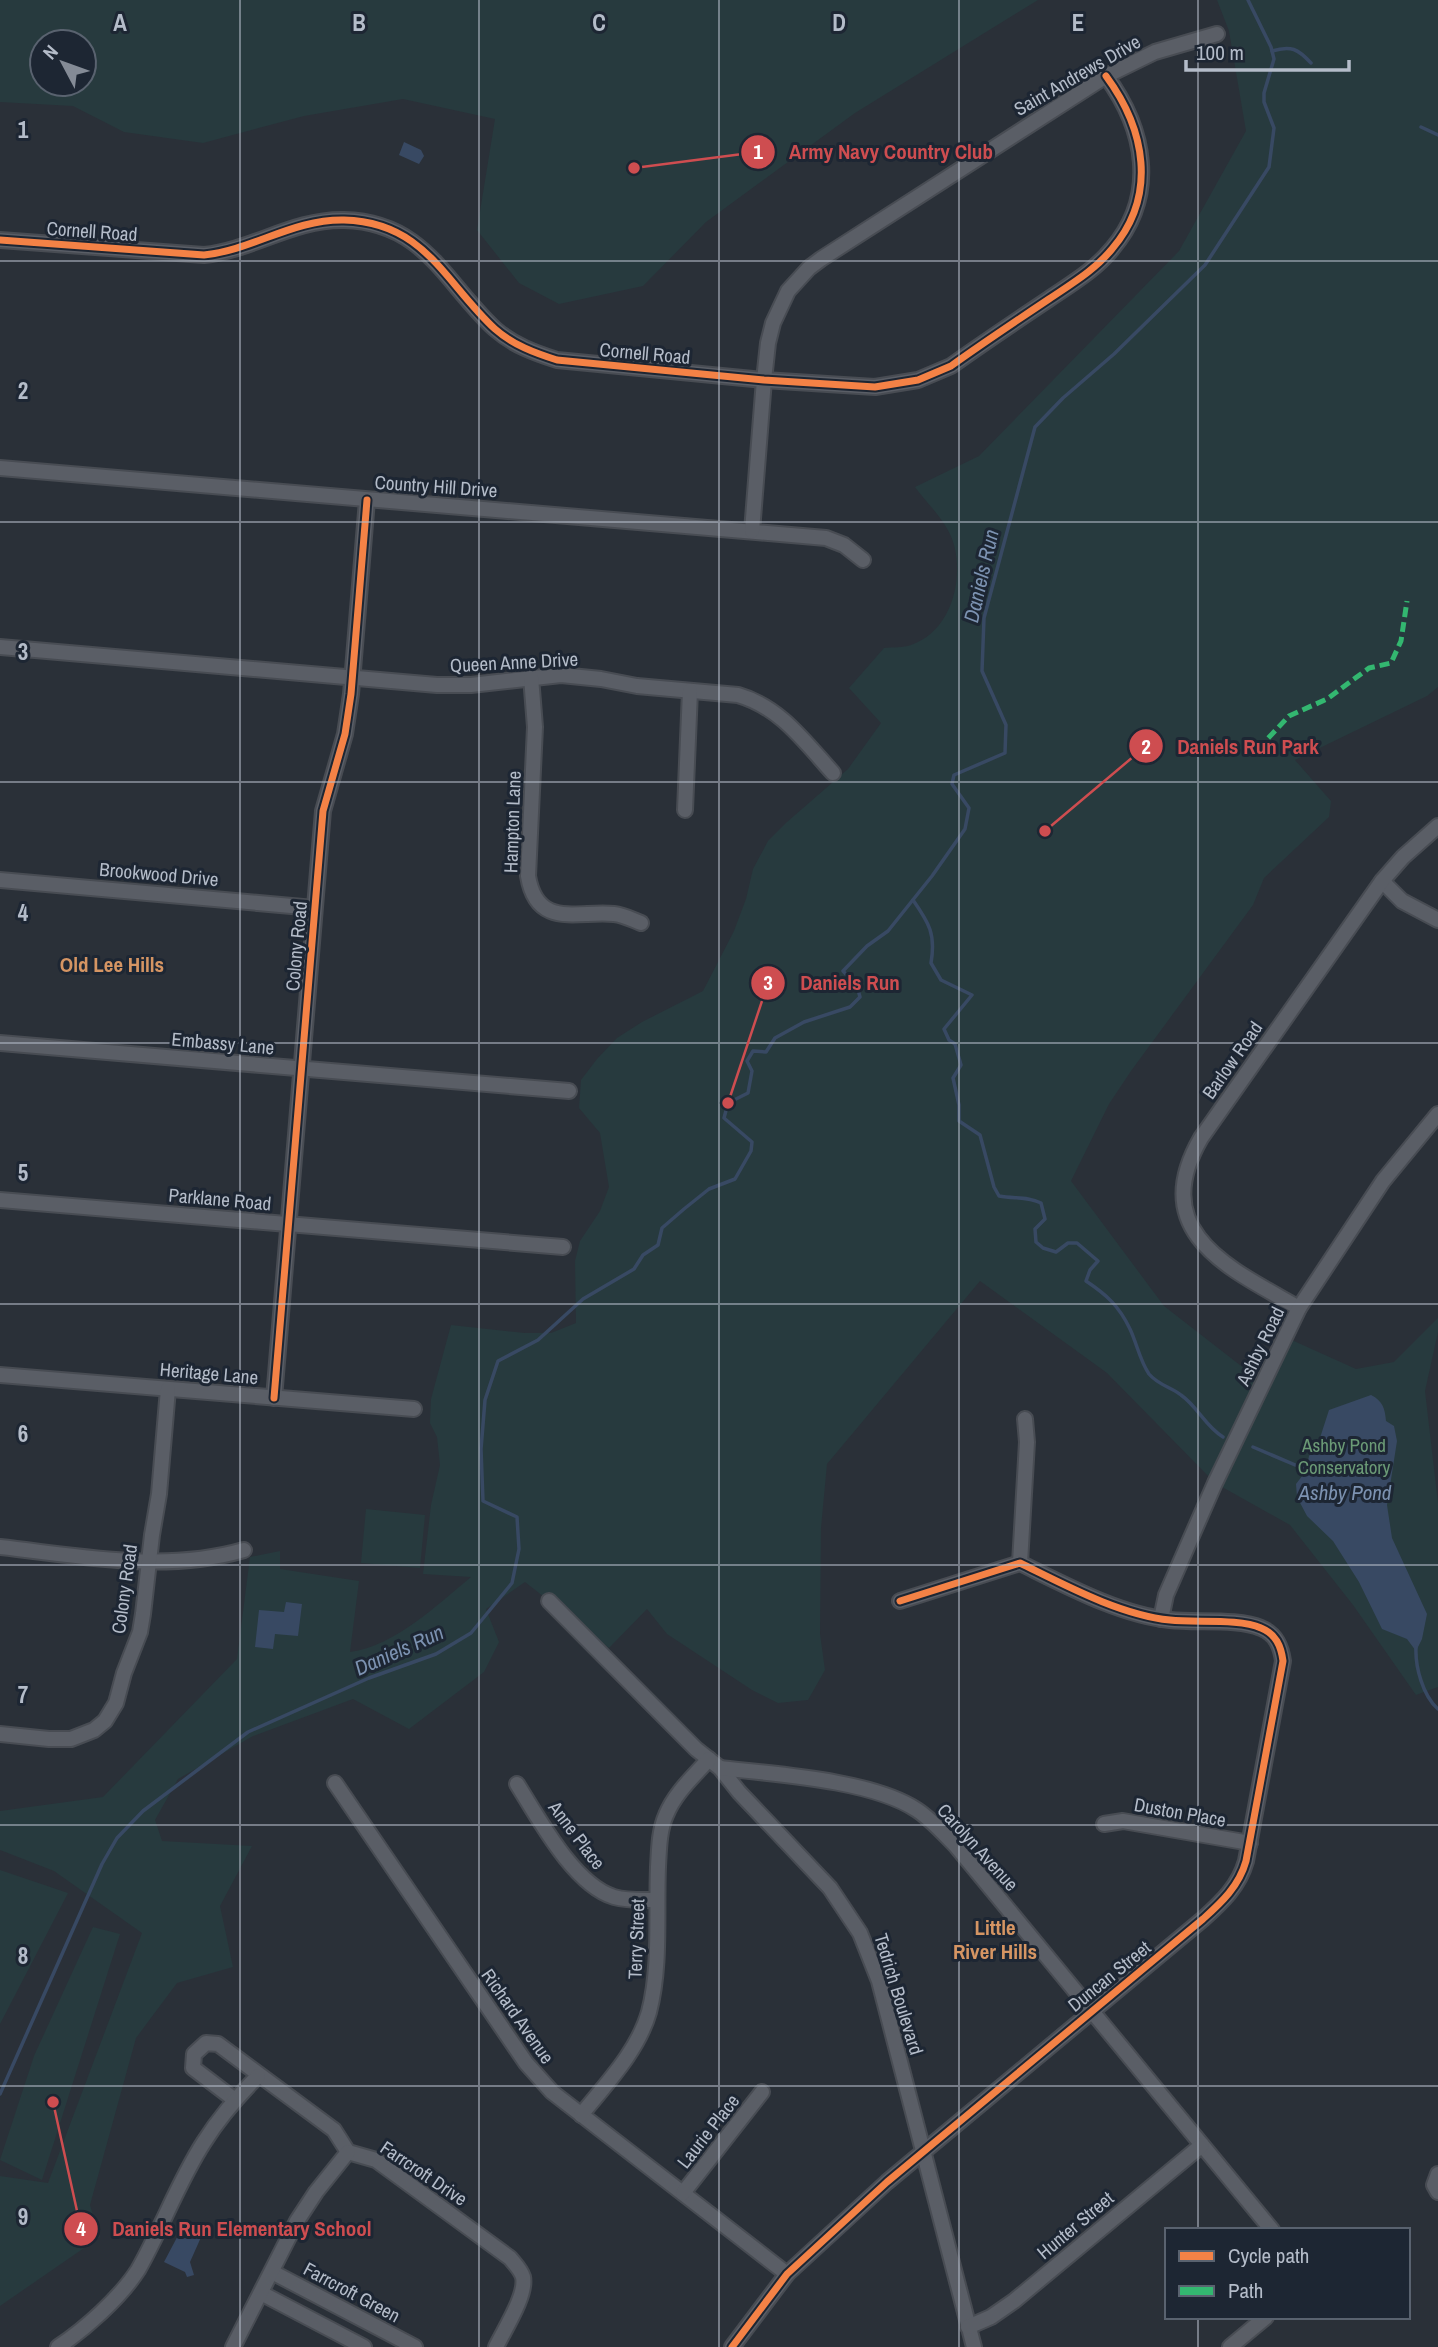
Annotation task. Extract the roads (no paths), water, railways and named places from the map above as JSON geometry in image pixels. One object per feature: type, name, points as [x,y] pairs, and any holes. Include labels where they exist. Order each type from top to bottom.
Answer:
[{"type":"street","name":"Saint Andrews Drive","points":[[752,531],[768,343],[783,300],[809,268],[1107,76],[1155,51],[1217,34]]},
{"type":"street","name":"Cornell Road","points":[[0,240],[204,255],[233,250],[310,222],[359,222],[390,231],[424,250],[496,330],[537,354],[578,363],[875,387],[918,380],[951,366],[1102,260],[1122,237],[1139,195],[1142,164],[1137,133],[1130,114],[1107,76]]},
{"type":"street","name":"Country Hill Drive","points":[[0,468],[826,538],[844,545],[863,560]]},
{"type":"street","name":"Colony Road","points":[[274,1398],[323,811],[345,734],[367,500]]},
{"type":"street","name":"Queen Anne Drive","points":[[0,648],[453,686],[531,677],[572,676],[637,686],[738,695],[765,705],[785,720],[833,773]]},
{"type":"street","name":"Hampton Lane","points":[[531,677],[535,727],[528,876],[533,891],[546,907],[561,915],[610,914],[641,923]]},
{"type":"street","points":[[685,810],[690,691]]},
{"type":"street","name":"Barlow Road","points":[[1299,1308],[1223,1263],[1203,1245],[1193,1229],[1187,1211],[1184,1191],[1186,1171],[1201,1138],[1382,881],[1403,857],[1438,826]]},
{"type":"street","name":"Brookwood Drive","points":[[0,880],[314,908]]},
{"type":"street","points":[[1382,881],[1402,901],[1438,920]]},
{"type":"street","name":"Embassy Lane","points":[[0,1043],[569,1091]]},
{"type":"street","name":"Ashby Road","points":[[1161,1619],[1166,1595],[1299,1308],[1383,1181],[1438,1114]]},
{"type":"street","name":"Parklane Road","points":[[0,1200],[563,1247]]},
{"type":"street","name":"Heritage Lane","points":[[0,1375],[414,1409]]},
{"type":"street","name":"Colony Road","points":[[0,1734],[71,1739],[85,1735],[105,1721],[116,1703],[140,1632],[159,1494],[168,1389]]},
{"type":"street","points":[[1020,1563],[1027,1442],[1025,1419]]},
{"type":"street","points":[[0,1547],[149,1562],[178,1562],[224,1556],[244,1550]]},
{"type":"street","points":[[900,1601],[1020,1563],[1115,1605],[1161,1619]]},
{"type":"street","name":"Tedrich Boulevard","points":[[548,1601],[714,1763],[830,1888],[860,1933],[879,1981],[974,2347]]},
{"type":"street","name":"Duncan Street","points":[[732,2347],[787,2274],[922,2151],[1223,1900],[1244,1871],[1280,1680],[1282,1650],[1270,1633],[1253,1625],[1161,1619]]},
{"type":"street","name":"Terry Street","points":[[581,2115],[632,2049],[648,2015],[656,1965],[660,1840],[665,1817],[680,1792],[714,1763]]},
{"type":"street","name":"Carolyn Avenue","points":[[714,1763],[856,1787],[892,1797],[918,1810],[956,1846],[1270,2228]]},
{"type":"street","name":"Richard Avenue","points":[[335,1783],[526,2063],[552,2092],[787,2274]]},
{"type":"street","name":"Anne Place","points":[[517,1784],[583,1880],[614,1897],[657,1900]]},
{"type":"street","name":"Duston Place","points":[[1104,1824],[1123,1821],[1250,1843]]},
{"type":"street","points":[[234,2100],[193,2068],[194,2054],[206,2043],[218,2044],[334,2130],[348,2152]]},
{"type":"street","points":[[58,2347],[80,2332],[137,2270],[205,2140],[234,2100],[258,2076]]},
{"type":"street","name":"Laurie Place","points":[[683,2193],[762,2092]]},
{"type":"street","name":"Hunter Street","points":[[968,2327],[991,2317],[1014,2301],[1202,2144]]},
{"type":"street","name":"Farrcroft Drive","points":[[261,2294],[297,2221],[348,2152],[376,2160],[517,2265],[524,2281],[522,2292],[496,2347]]},
{"type":"street","points":[[1438,2174],[1434,2185],[1438,2192]]},
{"type":"street","name":"Farrcroft Green","points":[[272,2272],[415,2347]]},
{"type":"street","points":[[233,2347],[261,2294],[363,2347]]},
{"type":"street","points":[[1230,2347],[1264,2319]]},
{"type":"water","points":[[404,142],[421,150],[424,156],[419,164],[399,155]]},
{"type":"water","name":"Ashby Pond","points":[[1371,1395],[1383,1406],[1386,1421],[1394,1426],[1397,1441],[1387,1505],[1392,1538],[1427,1614],[1422,1639],[1416,1651],[1407,1639],[1382,1629],[1359,1582],[1333,1541],[1307,1516],[1297,1497],[1296,1484],[1306,1471],[1309,1456],[1319,1441],[1329,1410]]},
{"type":"water","points":[[286,1602],[302,1604],[298,1636],[275,1634],[273,1649],[255,1647],[259,1610],[284,1612]]},
{"type":"water","points":[[183,2226],[202,2235],[190,2262],[194,2275],[187,2277],[185,2272],[164,2262]]},
{"type":"waterway","name":"Daniels Run","points":[[0,2094],[102,1864],[117,1838],[143,1811],[248,1732],[369,1678],[436,1654],[471,1633],[512,1583],[519,1549],[517,1517],[483,1501],[481,1449],[485,1400],[498,1361],[538,1340],[583,1299],[634,1269],[643,1255],[658,1245],[662,1228],[709,1189],[735,1179],[751,1151],[752,1142],[724,1118],[728,1103],[748,1093],[752,1071],[747,1061],[753,1051],[766,1052],[775,1038],[804,1022],[850,1007],[860,997],[857,986],[843,971],[867,946],[888,931],[965,829],[969,808],[952,784],[954,775],[1005,753],[1006,725],[982,671],[984,618],[1035,427],[1205,265],[1269,167],[1274,128],[1264,102],[1264,93],[1274,59],[1248,0]]},
{"type":"waterway","points":[[1272,51],[1284,48],[1294,50],[1311,63]]},
{"type":"waterway","points":[[1421,127],[1438,135]]},
{"type":"waterway","points":[[913,900],[930,929],[933,944],[931,963],[941,980],[972,995],[944,1029],[949,1040],[955,1044],[961,1065],[953,1078],[959,1105],[959,1121],[980,1135],[999,1196],[1026,1198],[1041,1203],[1045,1219],[1035,1229],[1036,1242],[1043,1248],[1056,1252],[1068,1243],[1077,1243],[1098,1261],[1090,1270],[1086,1281],[1117,1307],[1130,1329],[1149,1374],[1187,1400],[1223,1437]]},
{"type":"waterway","points":[[1253,1447],[1307,1470]]},
{"type":"waterway","points":[[1416,1647],[1421,1681],[1428,1697],[1438,1709]]},
{"type":"place","name":"Army Navy Country Club","points":[[634,168]]},
{"type":"place","name":"Daniels Run Park","points":[[1045,831]]},
{"type":"place","name":"Daniels Run","points":[[728,1103]]},
{"type":"place","name":"Daniels Run Elementary School","points":[[53,2102]]},
{"type":"district","name":"Old Lee Hills","points":[[112,964]]},
{"type":"district","name":"Little River Hills","points":[[995,1939]]},
{"type":"park label","name":"Ashby Pond Conservatory","points":[[1344,1456]]}]
